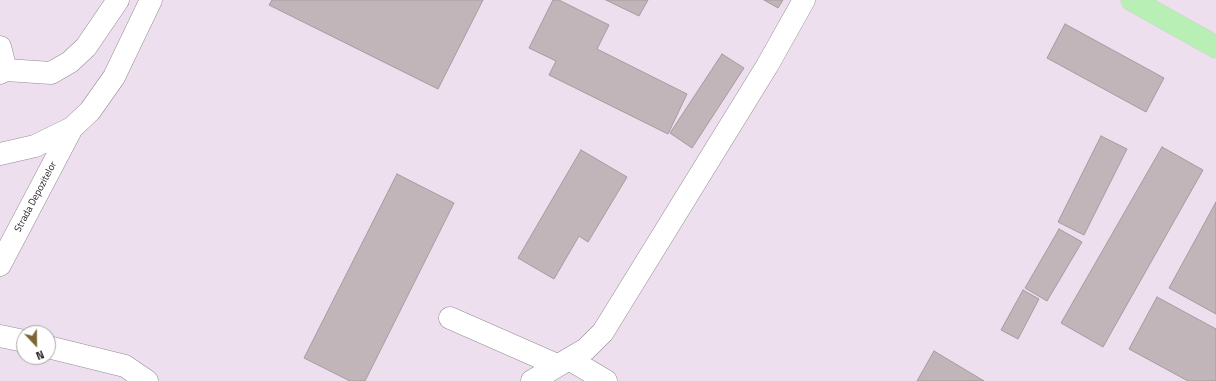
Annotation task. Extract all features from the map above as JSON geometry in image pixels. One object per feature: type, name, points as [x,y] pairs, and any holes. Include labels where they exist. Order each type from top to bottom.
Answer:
[{"type":"main road","points":[[1132,0],[1216,47]]},
{"type":"street","points":[[0,47],[3,71],[50,73],[70,62],[86,47],[118,0]]},
{"type":"street","name":"Strada Depozitelor","points":[[0,154],[35,146],[72,128],[90,111],[114,76],[151,0]]},
{"type":"street","points":[[532,381],[586,349],[603,332],[767,66],[804,0]]},
{"type":"street","name":"Strada Depozitelor","points":[[0,265],[72,128]]},
{"type":"street","points":[[450,318],[563,362],[606,381]]},
{"type":"street","points":[[0,336],[16,340]]},
{"type":"street","points":[[56,349],[125,366],[147,381]]},
{"type":"shaded area","points":[[0,0],[1216,0],[1216,381],[0,381]]},
{"type":"building","points":[[272,0],[483,0],[438,89],[269,5]]},
{"type":"building","points":[[553,0],[559,0],[609,25],[597,49],[687,94],[668,134],[549,75],[556,61],[529,48]]},
{"type":"building","points":[[606,0],[648,0],[639,16]]},
{"type":"building","points":[[764,0],[783,0],[778,8]]},
{"type":"building","points":[[1065,24],[1164,78],[1146,112],[1047,58]]},
{"type":"building","points":[[722,54],[744,68],[692,148],[670,133]]},
{"type":"building","points":[[1101,136],[1127,149],[1084,235],[1058,222]]},
{"type":"building","points":[[1162,147],[1203,170],[1103,347],[1061,323]]},
{"type":"building","points":[[581,150],[627,177],[588,242],[579,236],[554,279],[518,258]]},
{"type":"building","points":[[397,174],[454,203],[365,381],[350,381],[304,358]]},
{"type":"building","points":[[1216,202],[1216,314],[1169,288]]},
{"type":"building","points":[[1059,229],[1082,242],[1047,301],[1025,288]]},
{"type":"building","points":[[1023,290],[1039,299],[1018,339],[1001,330]]},
{"type":"building","points":[[1157,297],[1216,329],[1216,381],[1188,381],[1129,349]]},
{"type":"building","points":[[934,351],[984,381],[917,381]]}]
